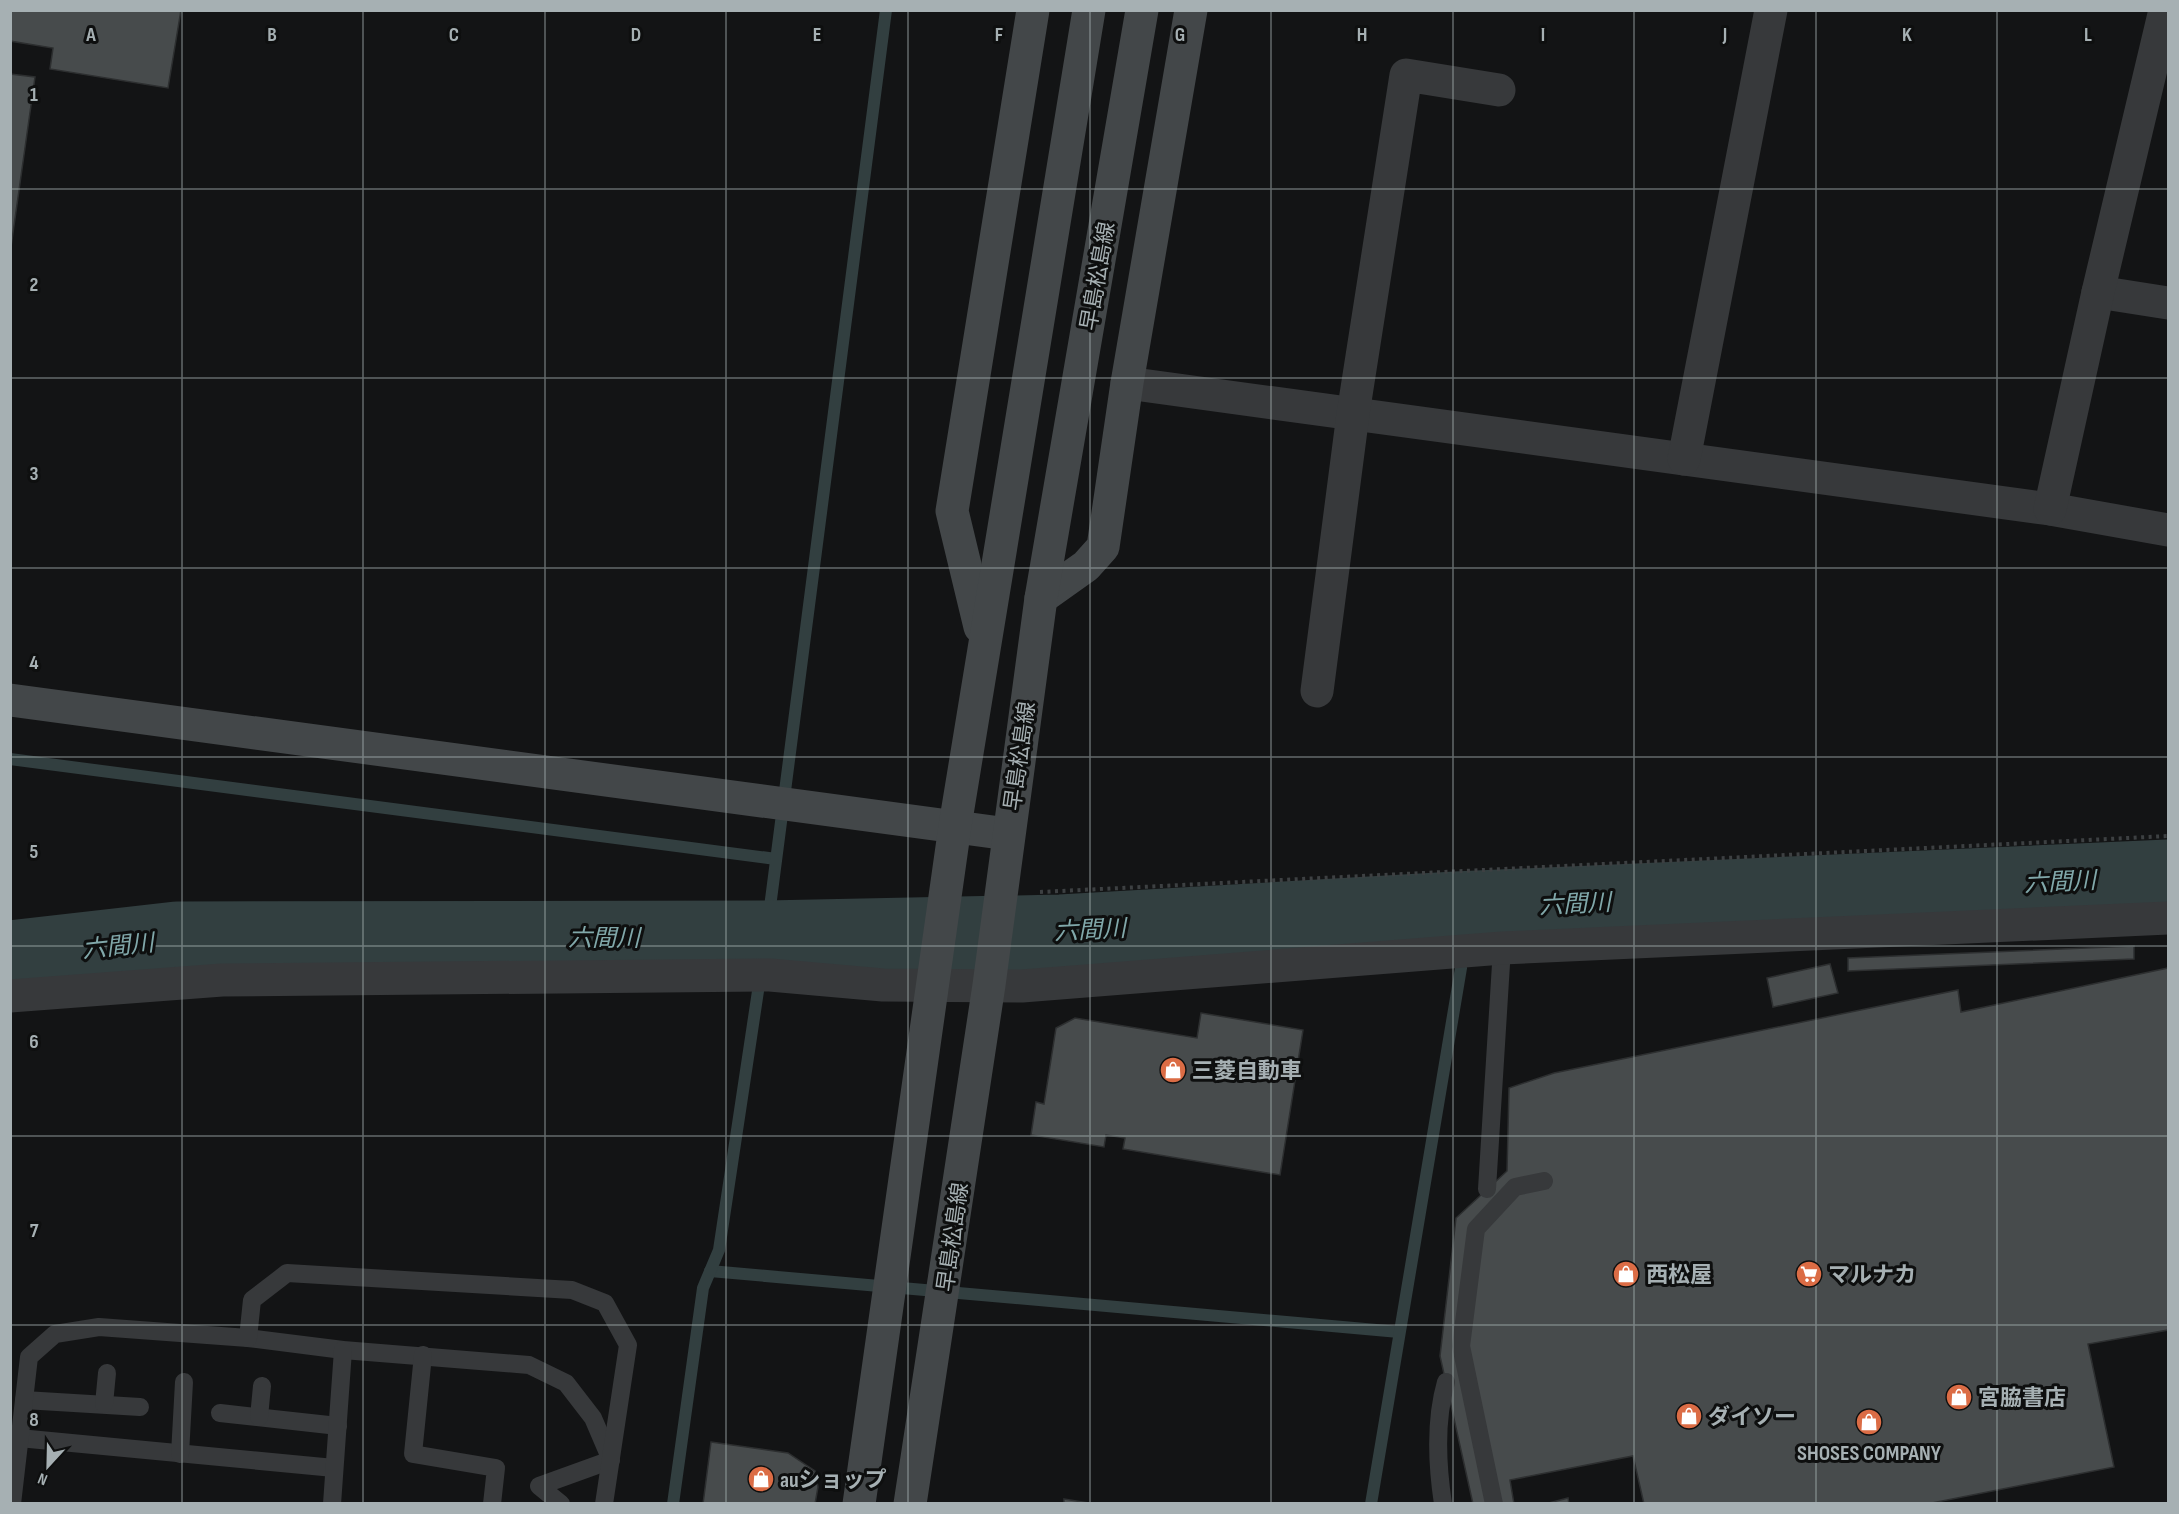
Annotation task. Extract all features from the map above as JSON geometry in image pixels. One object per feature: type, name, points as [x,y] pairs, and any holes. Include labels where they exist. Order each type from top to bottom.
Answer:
[{"type":"main road","points":[[984,641],[952,511],[1033,10]]},
{"type":"main road","points":[[859,1503],[890,1301],[955,826],[1089,10]]},
{"type":"main road","name":"早島松島線","points":[[910,1503],[948,1270],[991,975],[1015,896],[1008,834],[1041,598],[1142,10]]},
{"type":"main road","points":[[1041,598],[1086,566],[1103,547],[1127,383],[1191,10]]},
{"type":"main road","points":[[10,700],[1008,834]]},
{"type":"street","points":[[1684,459],[1771,10]]},
{"type":"street","points":[[2050,509],[2098,292],[2158,88],[2165,10]]},
{"type":"street","points":[[1317,691],[1353,414],[1406,75],[1499,90]]},
{"type":"street","points":[[2098,292],[2169,303]]},
{"type":"street","points":[[1127,383],[2050,509],[2169,530]]},
{"type":"street","points":[[10,996],[222,980],[755,975],[882,985],[935,975],[991,975],[1064,984],[1502,948],[2169,918]]},
{"type":"lane","points":[[1486,1189],[1502,948]]},
{"type":"lane","points":[[1494,1503],[1461,1346],[1476,1229],[1515,1187],[1544,1181]]},
{"type":"lane","points":[[248,1338],[252,1300],[287,1273],[572,1290],[605,1303],[628,1345],[604,1503]]},
{"type":"lane","points":[[12,1503],[28,1358],[55,1334],[99,1327],[248,1338],[343,1350],[529,1365],[566,1383],[593,1418],[611,1460]]},
{"type":"lane","points":[[332,1503],[343,1350]]},
{"type":"lane","points":[[423,1355],[413,1454],[496,1468],[492,1503]]},
{"type":"lane","points":[[104,1404],[107,1373]]},
{"type":"lane","points":[[180,1454],[184,1382]]},
{"type":"lane","points":[[1443,1503],[1438,1472],[1440,1400],[1446,1382]]},
{"type":"lane","points":[[259,1417],[262,1386]]},
{"type":"lane","points":[[24,1400],[140,1407]]},
{"type":"lane","points":[[220,1413],[338,1426]]},
{"type":"lane","points":[[19,1438],[334,1468]]},
{"type":"lane","points":[[561,1503],[539,1486],[611,1460]]},
{"type":"path","points":[[1015,896],[2169,836]]},
{"type":"building","points":[[10,10],[181,10],[168,88],[50,69],[53,48],[10,41]]},
{"type":"building","points":[[10,74],[35,77],[10,254]]},
{"type":"building","points":[[2134,946],[2134,959],[1848,971],[1848,958]]},
{"type":"building","points":[[1830,964],[1838,993],[1773,1007],[1767,978]]},
{"type":"building","name":"マルナカ","points":[[2168,968],[2168,1330],[2088,1344],[2114,1467],[1927,1504],[1644,1504],[1633,1456],[1510,1480],[1514,1504],[1473,1504],[1440,1356],[1456,1218],[1507,1171],[1509,1088],[1554,1073],[1958,990],[1961,1012]]},
{"type":"building","name":"三菱自動車","points":[[1201,1013],[1303,1030],[1280,1175],[1123,1149],[1125,1138],[1106,1135],[1104,1147],[1031,1135],[1036,1102],[1044,1104],[1056,1028],[1075,1018],[1197,1038]]},
{"type":"building","name":"auショップ","points":[[711,1442],[788,1453],[815,1471],[818,1487],[815,1504],[703,1504]]},
{"type":"building","points":[[1568,1498],[1569,1504],[1545,1504]]},
{"type":"building","points":[[1064,1499],[1095,1504],[1064,1504]]},
{"type":"waterway","points":[[673,1504],[703,1288],[719,1250],[766,938],[886,10]]},
{"type":"waterway","points":[[10,759],[776,859]]},
{"type":"waterway","name":"六間川","points":[[10,958],[177,939],[766,938],[1061,932],[1456,909],[2168,877]]},
{"type":"waterway","points":[[1456,909],[1459,931]]},
{"type":"waterway","points":[[1371,1504],[1461,968]]},
{"type":"waterway","points":[[710,1271],[1399,1332]]},
{"type":"place","name":"三菱自動車","points":[[1173,1070]]},
{"type":"place","name":"西松屋","points":[[1626,1274]]},
{"type":"place","name":"マルナカ","points":[[1809,1274]]},
{"type":"place","name":"宮脇書店","points":[[1959,1397]]},
{"type":"place","name":"ダイソー","points":[[1689,1416]]},
{"type":"place","name":"SHOSES COMPANY","points":[[1869,1422]]},
{"type":"place","name":"auショップ","points":[[761,1479]]}]
